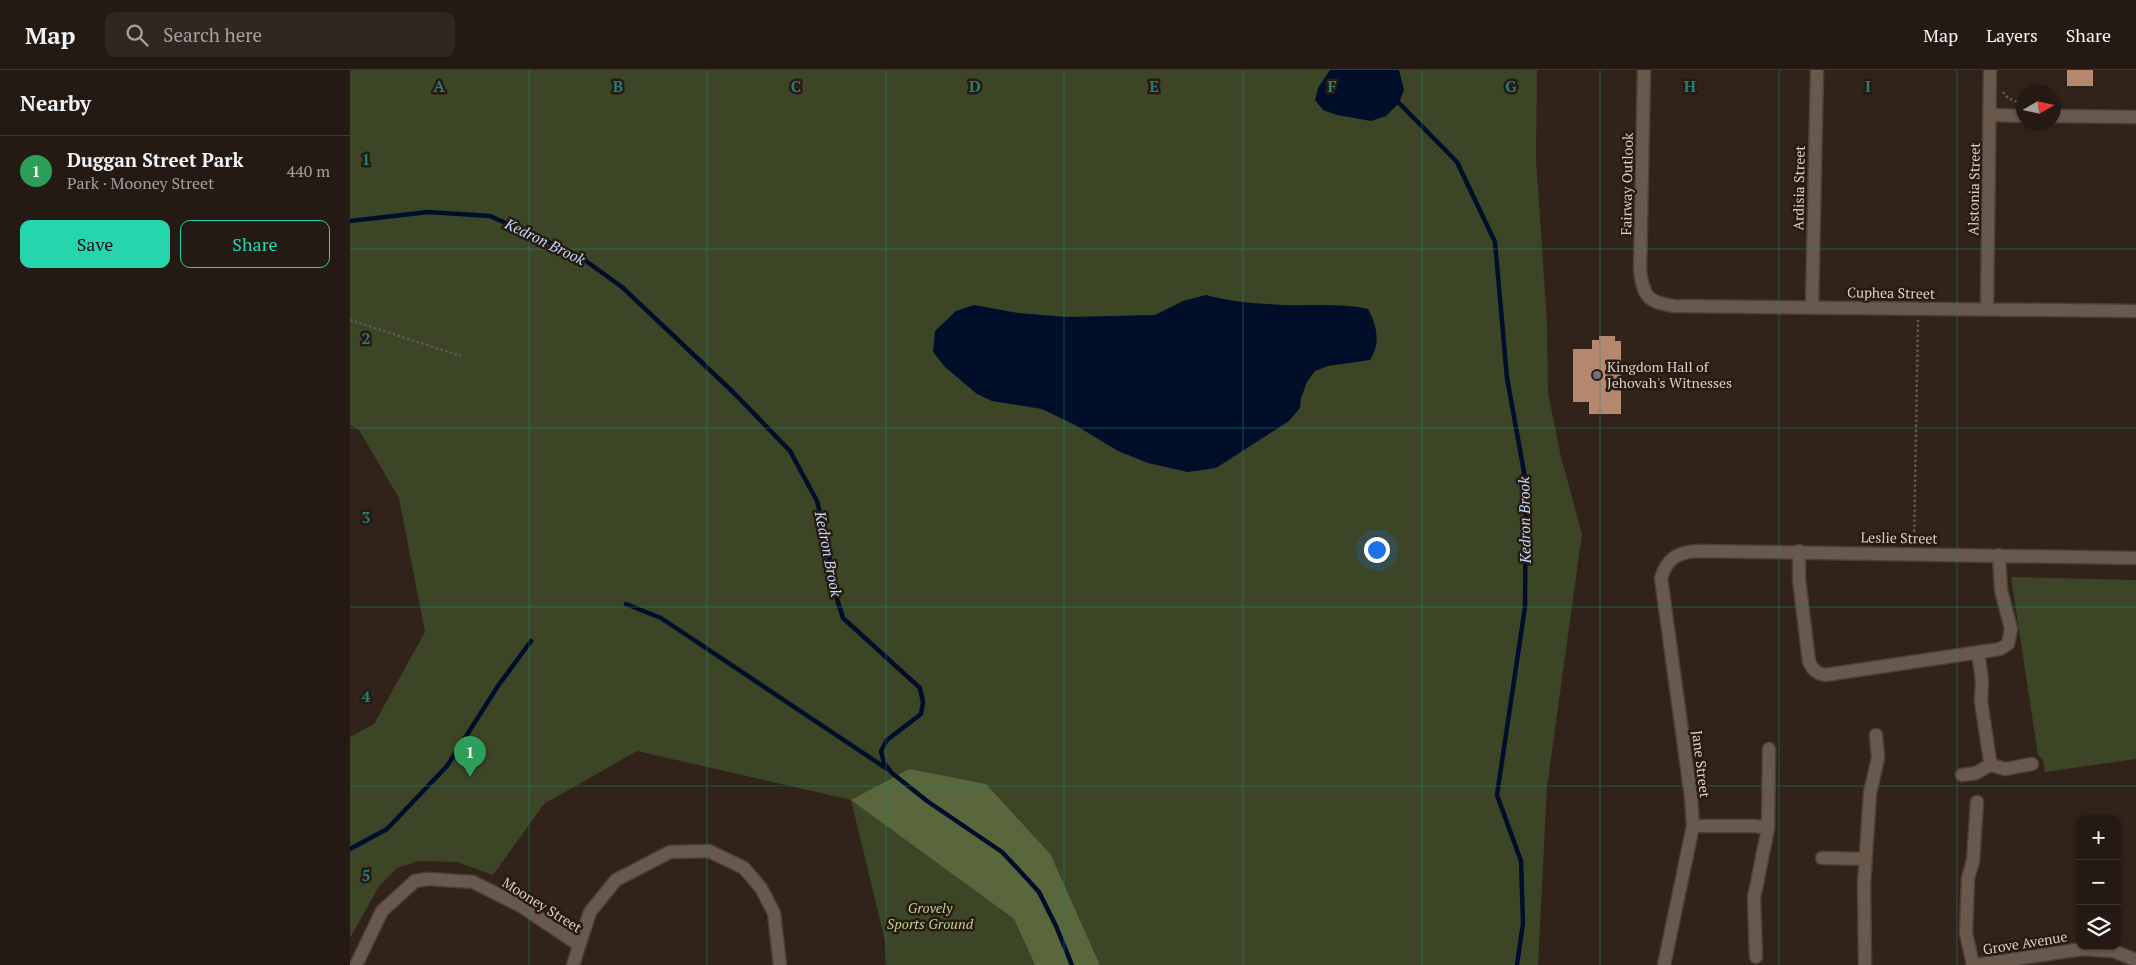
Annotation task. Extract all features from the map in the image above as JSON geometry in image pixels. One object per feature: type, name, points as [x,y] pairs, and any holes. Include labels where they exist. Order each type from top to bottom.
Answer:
[{"type":"street","name":"Fairway Outlook","points":[[1644,70],[1640,271],[1642,287],[1647,297]]},
{"type":"street","name":"Ardisia Street","points":[[1812,307],[1817,70]]},
{"type":"street","name":"Alstonia Street","points":[[1987,309],[1990,70]]},
{"type":"street","points":[[1990,115],[2016,116]]},
{"type":"street","points":[[2061,116],[2136,117]]},
{"type":"street","name":"Cuphea Street","points":[[1647,297],[1657,304],[1674,306],[2136,311]]},
{"type":"street","name":"Leslie Street","points":[[1665,565],[1683,552],[1696,551],[1799,551],[2136,558]]},
{"type":"street","points":[[1799,551],[1799,579],[1809,662],[1817,673],[1825,675],[2000,649],[2008,644],[2010,629],[2001,590],[1999,555]]},
{"type":"street","name":"Jane Street","points":[[1664,965],[1693,826],[1691,797],[1661,578],[1665,565]]},
{"type":"street","points":[[1978,652],[1982,681],[1981,701],[1992,764]]},
{"type":"street","points":[[1865,965],[1866,859],[1870,793],[1878,758],[1876,735]]},
{"type":"street","points":[[1756,957],[1754,898],[1768,828],[1769,749]]},
{"type":"street","points":[[1992,764],[2005,769],[2032,764]]},
{"type":"street","points":[[1962,775],[1976,773],[1992,764]]},
{"type":"street","points":[[1975,965],[1966,933],[1968,878],[1973,861],[1976,802]]},
{"type":"street","points":[[1693,826],[1754,826],[1768,828]]},
{"type":"street","points":[[573,965],[590,912],[616,880],[670,852],[709,851],[744,868],[761,888],[774,914],[780,965]]},
{"type":"street","points":[[1822,858],[1866,859]]},
{"type":"street","name":"Mooney Street","points":[[356,965],[382,911],[415,881],[428,879],[473,882],[521,906],[579,945]]},
{"type":"street","name":"Grove Avenue","points":[[1975,965],[2082,949],[2113,951],[2136,960]]},
{"type":"path","points":[[2002,91],[2016,102]]},
{"type":"path","points":[[1913,554],[1918,319]]},
{"type":"path","points":[[350,320],[461,356]]},
{"type":"green space","name":"Grovely Sports Ground","points":[[350,70],[1537,70],[1536,159],[1547,323],[1548,393],[1561,457],[1582,534],[1547,787],[1538,965],[1100,965],[1051,855],[909,769],[852,800],[1014,919],[1035,965],[887,965],[885,941],[851,800],[637,751],[544,804],[493,875],[457,862],[419,861],[397,868],[379,886],[350,938],[350,737],[374,724],[425,632],[399,498],[359,430],[350,425]]},
{"type":"green space","points":[[2011,577],[2136,580],[2136,759],[2045,772],[2043,760],[2038,755]]},
{"type":"green space","points":[[909,769],[986,784],[1051,855],[1100,965],[1035,965],[1014,919],[851,800]]},
{"type":"water","points":[[1330,70],[1399,70],[1404,90],[1399,103],[1386,116],[1371,121],[1337,115],[1323,110],[1315,100],[1318,88]]},
{"type":"water","points":[[1206,295],[1256,303],[1338,305],[1368,309],[1374,321],[1377,341],[1376,348],[1370,360],[1328,366],[1315,371],[1307,382],[1301,398],[1300,408],[1289,421],[1216,468],[1188,472],[1148,463],[1118,451],[1075,425],[1042,409],[992,401],[977,394],[945,367],[933,352],[935,331],[956,311],[974,305],[1018,313],[1067,317],[1155,315],[1183,301]]},
{"type":"building","points":[[2067,70],[2093,70],[2093,86],[2067,86]]},
{"type":"building","name":"Kingdom Hall of Jehovah's Witnesses","points":[[1599,336],[1615,336],[1615,341],[1621,341],[1621,414],[1589,414],[1589,402],[1573,402],[1573,349],[1592,349],[1592,340],[1599,340]]},
{"type":"waterway","name":"Kedron Brook","points":[[1399,103],[1457,162],[1495,242],[1507,378],[1526,483],[1525,607],[1497,795],[1521,861],[1523,923],[1517,965]]},
{"type":"waterway","name":"Kedron Brook","points":[[350,221],[428,212],[490,216],[579,256],[622,287],[733,392],[790,451],[817,501],[829,550],[831,580],[843,618],[920,688],[923,702],[921,714],[887,740],[881,751],[884,763],[892,773],[927,801],[1002,852],[1018,869],[1039,892],[1072,965]]},
{"type":"waterway","points":[[626,604],[661,618],[887,769]]},
{"type":"waterway","points":[[350,849],[387,829],[447,766],[498,686],[531,641]]},
{"type":"place","name":"Kingdom Hall of Jehovah's Witnesses","points":[[1597,375]]},
{"type":"place","name":"Duggan Street Park","points":[[470,777]]}]
